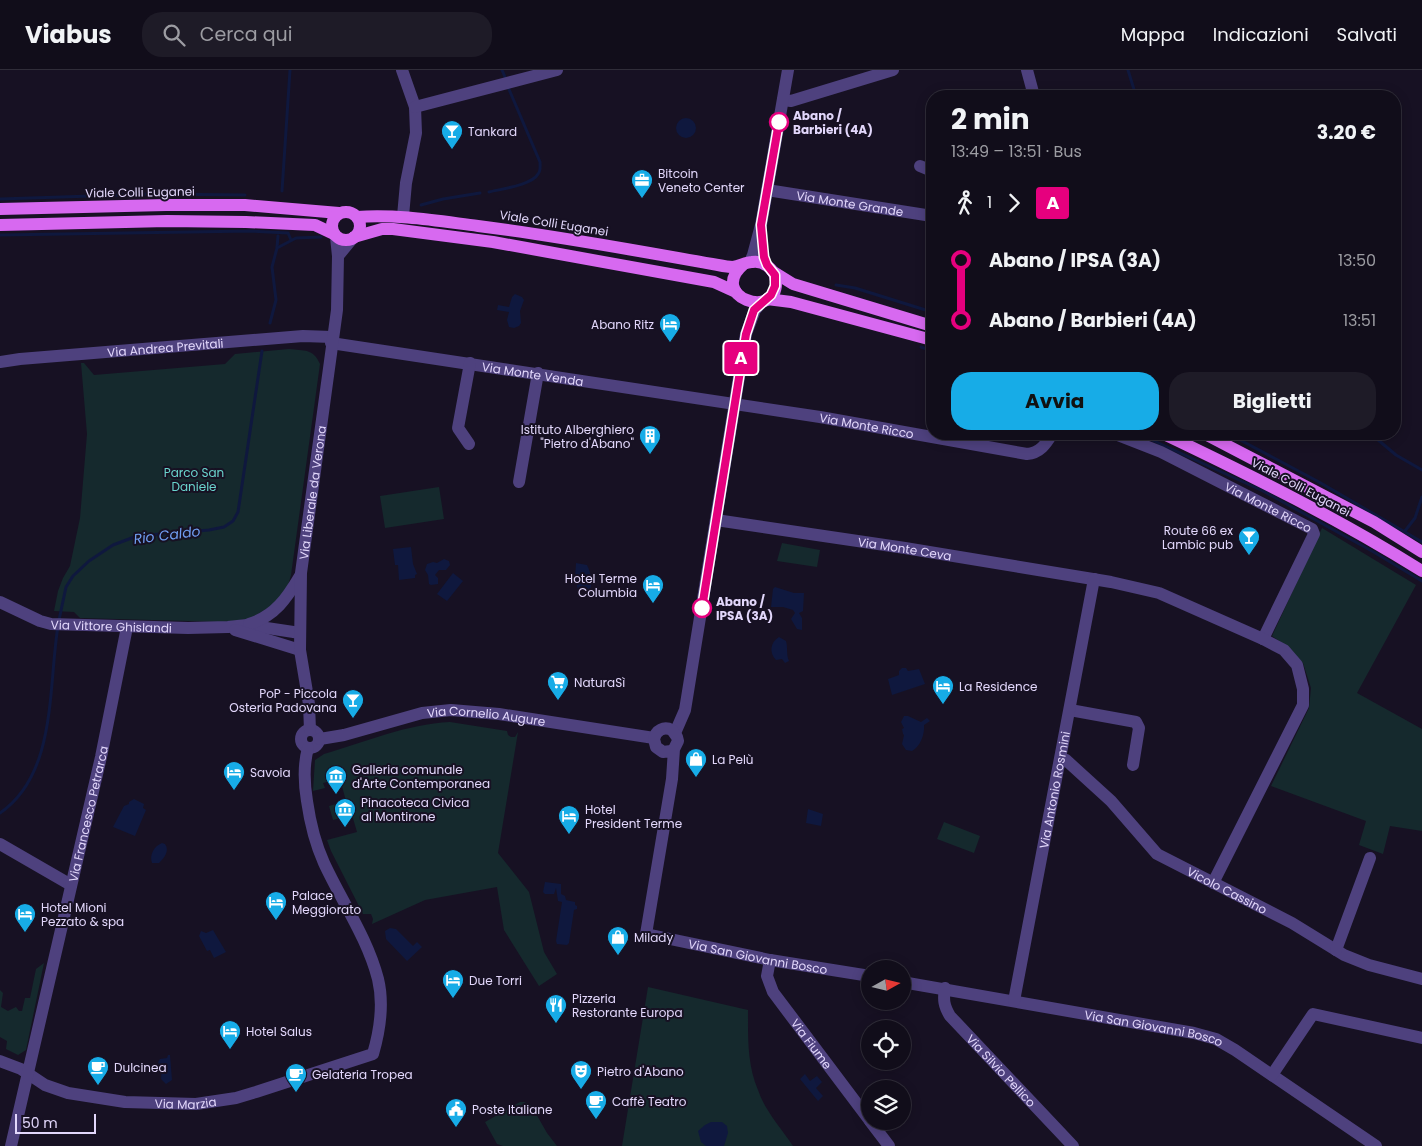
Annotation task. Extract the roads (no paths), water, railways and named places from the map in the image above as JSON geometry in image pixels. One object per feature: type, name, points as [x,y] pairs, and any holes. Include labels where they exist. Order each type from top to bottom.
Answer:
[{"type":"main road","name":"Viale Colli Euganei","points":[[0,209],[245,205],[339,213]]},
{"type":"main road","points":[[335,235],[332,224],[339,213],[347,211],[357,217],[360,226],[360,230],[353,238]]},
{"type":"main road","name":"Viale Colli Euganei","points":[[357,217],[403,216],[590,242],[734,267],[747,263],[762,262],[793,284],[926,324]]},
{"type":"main road","points":[[0,225],[168,222],[246,222],[315,225],[344,240],[382,229],[393,229],[493,242],[714,282],[751,303],[765,300],[791,302],[926,338]]},
{"type":"main road","points":[[739,295],[734,286],[736,273],[747,263]]},
{"type":"main road","points":[[765,300],[771,295],[776,281],[770,268]]},
{"type":"main road","name":"Viale Colli Euganei","points":[[1176,440],[1310,506],[1422,571]]},
{"type":"main road","name":"Viale Colli Euganei","points":[[1217,440],[1374,522],[1422,552]]},
{"type":"street","points":[[402,70],[415,107],[416,133],[406,183],[403,216]]},
{"type":"street","points":[[415,107],[557,70]]},
{"type":"street","points":[[747,263],[753,255],[761,225],[788,70]]},
{"type":"street","points":[[783,100],[791,101],[893,70]]},
{"type":"street","points":[[1027,70],[1032,90]]},
{"type":"street","points":[[920,166],[926,168]]},
{"type":"street","name":"Via Monte Grande","points":[[767,190],[926,215]]},
{"type":"street","points":[[761,225],[763,250],[770,268]]},
{"type":"street","name":"Via Liberale da Verona","points":[[310,730],[309,704],[300,650],[301,573],[337,310],[338,256],[335,235]]},
{"type":"street","points":[[338,256],[353,238]]},
{"type":"street","points":[[739,295],[745,311],[746,334]]},
{"type":"street","points":[[675,733],[685,710],[746,334],[754,310],[765,300]]},
{"type":"street","name":"Via Andrea Previtali","points":[[0,362],[296,336],[332,340]]},
{"type":"street","name":"Via Monte Venda","points":[[332,340],[733,405]]},
{"type":"street","points":[[469,444],[458,428],[470,362]]},
{"type":"street","points":[[519,482],[538,373]]},
{"type":"street","name":"Via Monte Ricco","points":[[733,405],[820,417],[926,436]]},
{"type":"street","name":"Via Monte Ricco","points":[[949,440],[1027,454],[1035,454],[1048,440]]},
{"type":"street","name":"Via Monte Ricco","points":[[1130,440],[1161,452],[1312,529],[1314,534],[1264,639]]},
{"type":"street","name":"Via Monte Ceva","points":[[716,520],[1094,579],[1159,593],[1264,639],[1284,650],[1297,665],[1303,690],[1303,705],[1214,883]]},
{"type":"street","name":"Via Vittore Ghislandi","points":[[0,602],[40,621],[51,624],[228,628],[261,620],[281,605],[301,573]]},
{"type":"street","name":"Via Antonio Rosmini","points":[[1014,1000],[1094,579]]},
{"type":"street","name":"Via Vittore Ghislandi","points":[[246,625],[300,633]]},
{"type":"street","name":"Via Francesco Petrarca","points":[[11,1146],[100,756],[126,627]]},
{"type":"street","name":"Via Vittore Ghislandi","points":[[228,628],[300,650]]},
{"type":"street","name":"Via Cornelio Augure","points":[[320,738],[344,735],[422,713],[451,710],[498,714],[654,738]]},
{"type":"street","points":[[1070,710],[1136,722],[1139,728],[1133,765]]},
{"type":"street","points":[[665,728],[675,733],[678,741],[674,749],[667,752],[659,750],[654,743],[657,732],[665,728]]},
{"type":"street","points":[[310,730],[318,733],[320,738],[316,746],[308,748],[303,745],[301,738],[304,732],[310,730]]},
{"type":"street","name":"Via Marzia","points":[[0,1061],[27,1072],[45,1085],[68,1093],[125,1102],[196,1104],[236,1098],[373,1054],[380,1018],[378,980],[362,934],[323,862],[314,836],[304,784],[305,759],[308,748]]},
{"type":"street","name":"Via San Giovanni Bosco","points":[[674,749],[672,779],[646,934],[770,960],[861,975]]},
{"type":"street","name":"Vicolo Cassino","points":[[1061,758],[1066,760],[1111,801],[1157,854],[1292,923],[1336,950],[1369,964],[1422,979]]},
{"type":"street","points":[[0,844],[71,885]]},
{"type":"street","points":[[1336,950],[1370,858]]},
{"type":"street","name":"Via Fiume","points":[[770,960],[767,976],[773,992],[861,1109]]},
{"type":"street","name":"Via San Giovanni Bosco","points":[[911,983],[1014,1000],[1194,1033],[1216,1039],[1376,1146]]},
{"type":"street","name":"Via Silvio Pellico","points":[[945,988],[944,1007],[950,1016],[1073,1146]]},
{"type":"street","points":[[1272,1075],[1313,1014],[1422,1038]]},
{"type":"street","name":"Via Fiume","points":[[877,1130],[889,1146]]},
{"type":"water","points":[[686,118],[693,121],[696,128],[693,135],[686,138],[679,135],[676,128],[679,121]]},
{"type":"water","points":[[515,294],[524,300],[520,311],[521,323],[514,328],[509,327],[507,320],[509,312],[497,310],[498,305],[509,307]]},
{"type":"water","points":[[411,547],[413,564],[417,574],[415,578],[399,580],[398,565],[395,565],[393,549]]},
{"type":"water","points":[[444,559],[449,561],[450,565],[446,570],[439,570],[435,575],[438,578],[438,584],[429,584],[428,575],[425,570],[427,564],[437,563]]},
{"type":"water","points":[[576,563],[587,565],[591,578],[590,590],[578,590],[575,578]]},
{"type":"water","points":[[453,573],[463,581],[447,601],[437,594]]},
{"type":"water","points":[[775,587],[794,593],[804,593],[803,611],[799,613],[802,618],[802,630],[797,629],[791,619],[795,613],[793,610],[783,607],[771,607],[773,589]]},
{"type":"water","points":[[779,637],[786,641],[789,661],[785,663],[782,659],[776,660],[772,654],[772,645]]},
{"type":"water","points":[[902,668],[906,668],[908,671],[919,669],[925,684],[892,695],[888,679],[899,675],[899,671]]},
{"type":"water","points":[[904,716],[921,722],[927,718],[930,721],[924,725],[921,740],[912,751],[906,750],[902,744],[904,735],[902,729],[904,728],[901,722]]},
{"type":"water","points":[[134,799],[144,804],[143,808],[146,810],[135,836],[113,827],[124,806]]},
{"type":"water","points":[[808,809],[823,814],[821,826],[806,823]]},
{"type":"water","points":[[162,843],[165,844],[167,849],[166,854],[159,863],[152,863],[153,851]]},
{"type":"water","points":[[545,882],[561,884],[561,894],[565,896],[566,900],[575,902],[577,906],[577,909],[574,910],[569,943],[567,945],[557,944],[556,941],[562,902],[558,901],[556,888],[554,894],[545,894],[543,892]]},
{"type":"water","points":[[390,928],[396,929],[413,946],[417,942],[422,947],[407,961],[386,939],[385,931]]},
{"type":"water","points":[[213,930],[226,952],[214,958],[210,950],[207,951],[199,936],[201,931],[206,933]]},
{"type":"water","points":[[170,1055],[172,1080],[166,1084],[161,1079],[162,1064],[158,1062],[160,1059],[167,1058]]},
{"type":"water","points":[[805,1074],[810,1081],[817,1076],[822,1082],[816,1088],[823,1096],[818,1101],[800,1079]]},
{"type":"water","points":[[711,1122],[722,1122],[727,1126],[728,1133],[724,1146],[706,1146],[701,1142],[698,1131]]},
{"type":"waterway","points":[[282,191],[290,70]]},
{"type":"waterway","points":[[502,70],[505,77]]},
{"type":"waterway","points":[[1128,70],[1134,90]]},
{"type":"waterway","points":[[489,192],[530,181],[535,178],[540,170],[540,162],[508,87]]},
{"type":"waterway","points":[[421,205],[480,193]]},
{"type":"waterway","points":[[0,199],[153,194],[245,195]]},
{"type":"waterway","points":[[0,235],[251,231],[288,233],[291,240]]},
{"type":"waterway","points":[[277,247],[278,236]]},
{"type":"waterway","points":[[270,323],[276,300],[272,267],[277,248],[296,238],[321,237]]},
{"type":"waterway","points":[[836,285],[855,288],[926,310]]},
{"type":"waterway","points":[[921,347],[926,349]]},
{"type":"waterway","name":"Rio Caldo","points":[[59,620],[66,587],[73,576],[89,561],[113,545],[137,536],[209,530],[224,527],[233,521],[238,512],[262,351]]},
{"type":"waterway","points":[[1152,440],[1263,491],[1422,581]]},
{"type":"waterway","points":[[1240,440],[1319,482],[1422,542]]},
{"type":"waterway","points":[[1378,440],[1396,455],[1422,470]]},
{"type":"waterway","points":[[1405,531],[1415,518],[1422,497]]},
{"type":"waterway","name":"Rio Caldo","points":[[0,813],[18,796],[32,776],[41,753],[47,728],[58,626]]},
{"type":"place","name":"Abano / Barbieri (4A)","points":[[779,122]]},
{"type":"place","name":"Tankard","points":[[452,150]]},
{"type":"place","name":"Bitcoin Veneto Center","points":[[642,199]]},
{"type":"place","name":"Abano Ritz","points":[[670,343]]},
{"type":"place","name":"Istituto Alberghiero \"Pietro d'Abano\"","points":[[650,455]]},
{"type":"place","name":"Route 66 ex Lambic pub","points":[[1249,556]]},
{"type":"place","name":"Hotel Terme Columbia","points":[[653,604]]},
{"type":"place","name":"Abano / IPSA (3A)","points":[[702,608]]},
{"type":"place","name":"NaturaSì","points":[[558,701]]},
{"type":"place","name":"La Residence","points":[[943,705]]},
{"type":"place","name":"PoP - Piccola Osteria Padovana","points":[[353,719]]},
{"type":"place","name":"La Pelù","points":[[696,778]]},
{"type":"place","name":"Savoia","points":[[234,791]]},
{"type":"place","name":"Galleria comunale d'Arte Contemporanea","points":[[336,795]]},
{"type":"place","name":"Pinacoteca Civica al Montirone","points":[[345,828]]},
{"type":"place","name":"Hotel President Terme","points":[[569,835]]},
{"type":"place","name":"Palace Meggiorato","points":[[276,921]]},
{"type":"place","name":"Hotel Mioni Pezzato & spa","points":[[25,933]]},
{"type":"place","name":"Milady","points":[[618,956]]},
{"type":"place","name":"Due Torri","points":[[453,999]]},
{"type":"place","name":"Pizzeria Restorante Europa","points":[[556,1024]]},
{"type":"place","name":"Hotel Salus","points":[[230,1050]]},
{"type":"place","name":"Dulcinea","points":[[98,1086]]},
{"type":"place","name":"Pietro d'Abano","points":[[581,1090]]},
{"type":"place","name":"Gelateria Tropea","points":[[296,1093]]},
{"type":"place","name":"Caffè Teatro","points":[[596,1120]]},
{"type":"place","name":"Poste Italiane","points":[[456,1128]]},
{"type":"park label","name":"Parco San Daniele","points":[[194,479]]}]
